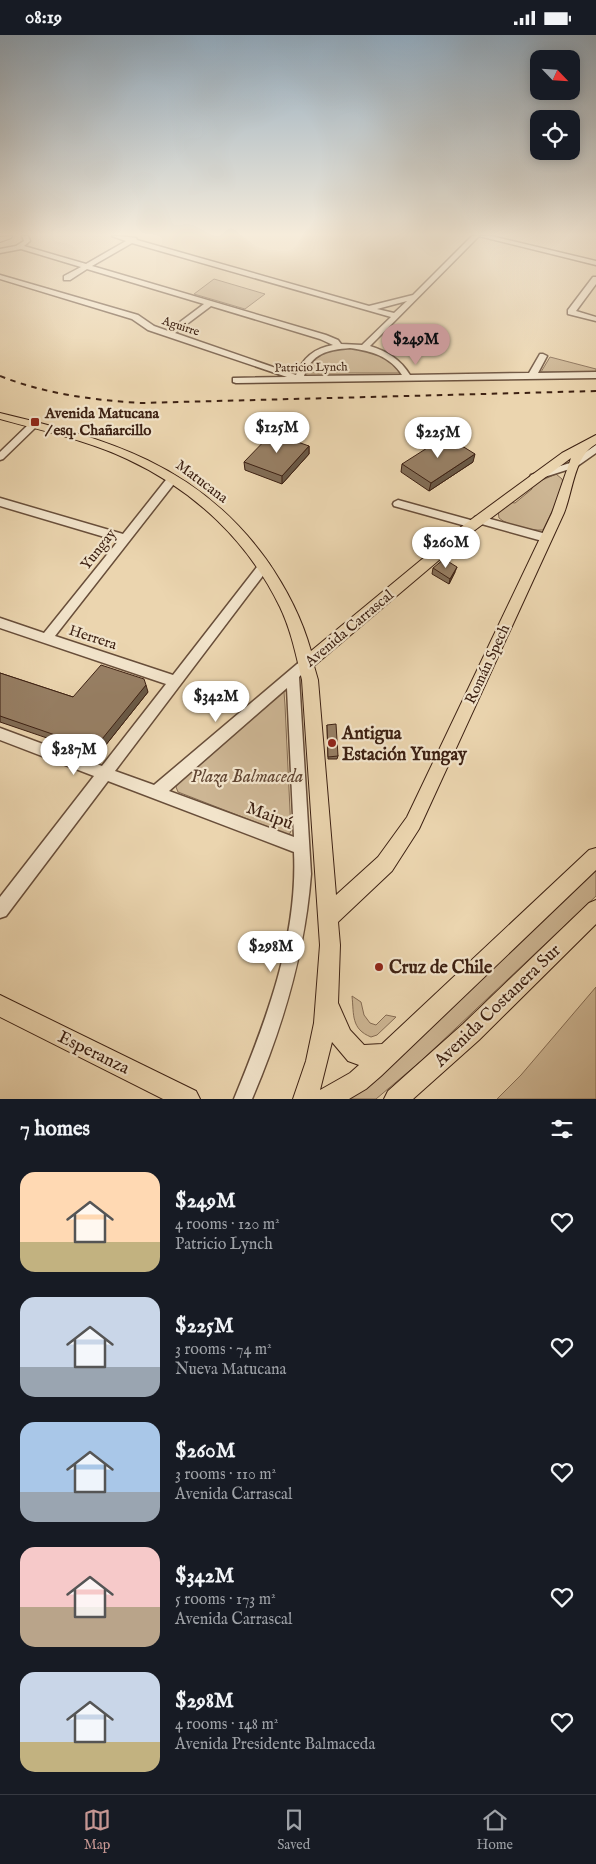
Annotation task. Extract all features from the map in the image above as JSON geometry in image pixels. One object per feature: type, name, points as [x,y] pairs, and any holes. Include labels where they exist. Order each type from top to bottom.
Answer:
[{"type":"main road","name":"Matucana","points":[[0,416],[110,447],[143,461],[173,477],[235,529],[264,566],[297,629],[307,663],[314,713],[330,916],[330,983],[328,1005],[313,1079],[305,1099]]},
{"type":"main road","name":"Avenida Carrascal","points":[[307,663],[476,522],[536,477],[566,469],[596,439]]},
{"type":"main road","name":"Román Spech","points":[[330,916],[342,902],[383,866],[394,853],[413,823],[562,505],[566,469],[590,446]]},
{"type":"main road","points":[[326,1099],[358,1081],[389,1054],[596,857]]},
{"type":"main road","name":"Avenida Costanera Sur","points":[[396,1099],[472,1032],[596,909]]},
{"type":"main road","points":[[328,1005],[338,1032],[349,1048],[355,1053],[369,1057],[389,1054]]},
{"type":"main road","name":"Esperanza","points":[[0,1006],[188,1099]]},
{"type":"street","name":"Aguirre","points":[[29,286],[135,317],[151,328],[169,335],[284,372],[299,379]]},
{"type":"street","points":[[154,286],[328,339],[335,342],[339,347]]},
{"type":"street","points":[[290,286],[395,316]]},
{"type":"street","points":[[364,348],[426,286]]},
{"type":"street","points":[[591,286],[571,312],[596,319]]},
{"type":"street","points":[[369,308],[415,297]]},
{"type":"street","points":[[169,335],[210,303]]},
{"type":"street","points":[[299,379],[300,370],[309,358],[321,352],[339,347],[364,348],[392,357],[402,365],[408,378]]},
{"type":"street","points":[[532,376],[543,356]]},
{"type":"street","name":"Patricio Lynch","points":[[236,381],[596,375]]},
{"type":"street","points":[[0,457],[33,425]]},
{"type":"street","name":"Yungay","points":[[46,639],[173,477]]},
{"type":"street","points":[[0,502],[125,539]]},
{"type":"street","points":[[398,505],[546,538]]},
{"type":"street","points":[[0,910],[264,566]]},
{"type":"street","name":"Herrera","points":[[0,623],[176,682]]},
{"type":"street","name":"Avenida Carrascal","points":[[157,792],[307,663]]},
{"type":"street","points":[[243,1099],[278,1007],[287,975],[302,897],[292,676]]},
{"type":"street","name":"Maipú","points":[[0,734],[301,847]]},
{"type":"green space","points":[[205,286],[237,286],[265,294],[245,309],[194,294]]},
{"type":"green space","points":[[348,348],[378,353],[401,373],[307,373],[312,361],[316,357],[328,351]]},
{"type":"green space","points":[[550,357],[596,369],[596,372],[541,372]]},
{"type":"green space","points":[[556,474],[562,479],[564,486],[543,530],[520,527],[499,518],[498,511],[508,502],[515,503],[532,489],[531,485]]},
{"type":"green space","name":"Plaza Balmaceda","points":[[283,691],[291,831],[289,835],[178,792],[176,787],[178,782]]},
{"type":"green space","points":[[596,866],[596,896],[421,1061],[376,1099],[343,1099]]},
{"type":"green space","points":[[596,987],[596,1099],[497,1099],[521,1075]]},
{"type":"green space","points":[[352,996],[361,1002],[364,1015],[370,1023],[376,1025],[386,1015],[396,1017],[377,1035],[371,1037],[357,1026]]},
{"type":"building","points":[[272,433],[309,446],[282,476],[244,462]]},
{"type":"building","points":[[446,436],[475,454],[431,483],[402,464]]},
{"type":"building","points":[[444,559],[457,567],[450,579],[433,568]]},
{"type":"building","points":[[101,665],[144,679],[146,685],[98,744],[90,747],[0,716],[0,673],[73,697]]},
{"type":"building","name":"Antigua Estación Yungay","points":[[336,724],[338,756],[328,757],[327,725]]},
{"type":"railway","points":[[0,376],[52,392],[141,403],[596,391]]},
{"type":"place","name":"Avenida Matucana / esq. Chañarcillo","points":[[35,422]]},
{"type":"place","name":"Antigua Estación Yungay","points":[[332,743]]},
{"type":"place","name":"Cruz de Chile","points":[[379,967]]}]
